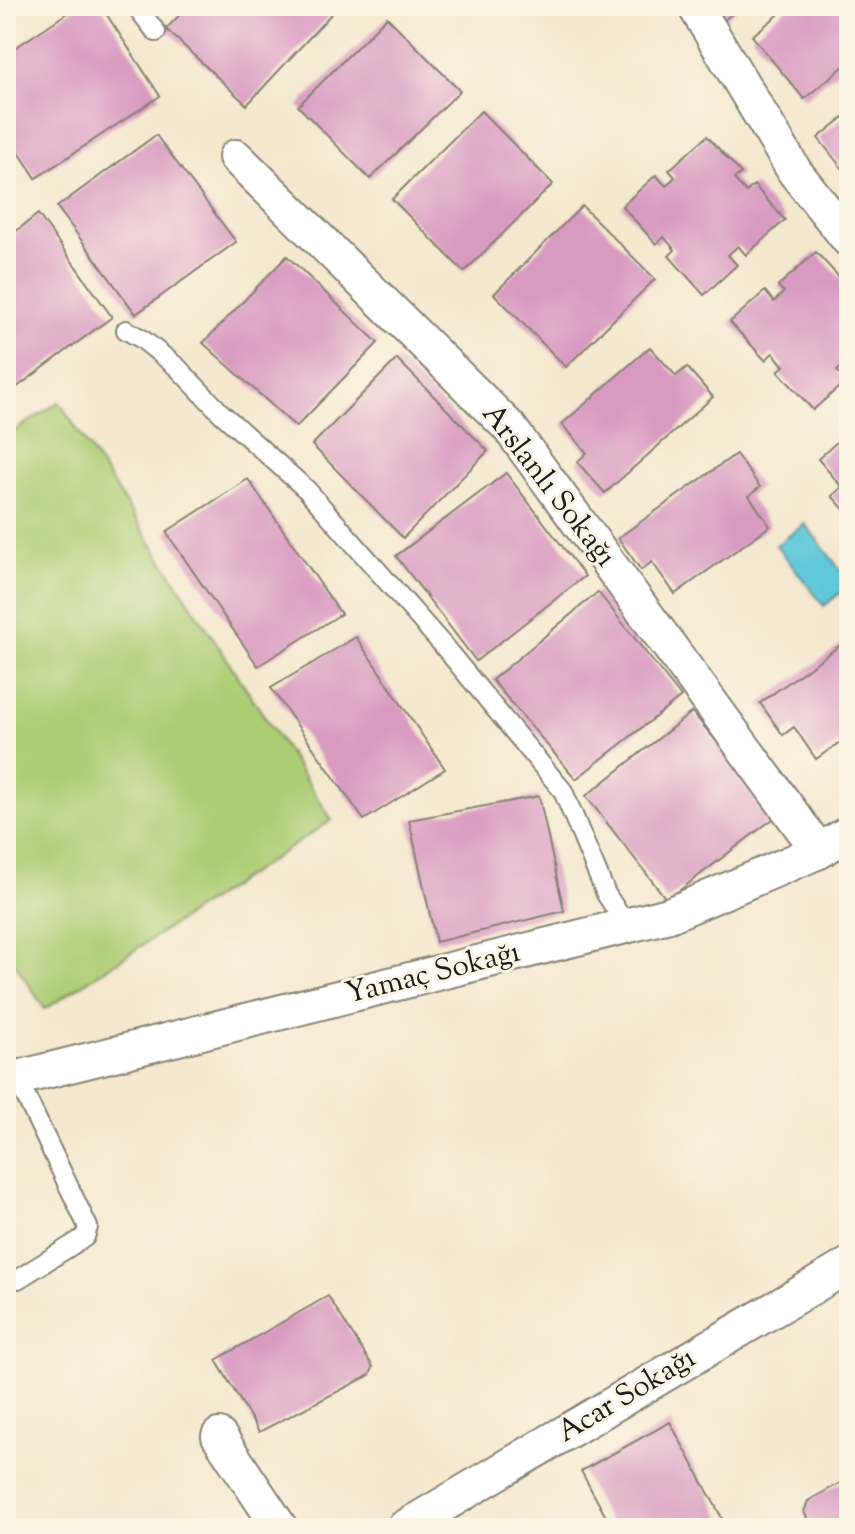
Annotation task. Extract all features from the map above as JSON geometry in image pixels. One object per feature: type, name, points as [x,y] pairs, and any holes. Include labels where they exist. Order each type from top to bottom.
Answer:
[{"type":"street","points":[[695,6],[795,172],[849,240]]},
{"type":"street","name":"Arslanlı Sokağı","points":[[236,157],[509,427],[819,851]]},
{"type":"street","name":"Yamaç Sokağı","points":[[12,1080],[669,915],[819,851],[849,833]]},
{"type":"street","name":"Acar Sokağı","points":[[404,1528],[849,1265]]},
{"type":"street","points":[[219,1436],[280,1528]]},
{"type":"lane","points":[[136,6],[156,32]]},
{"type":"lane","points":[[126,330],[177,367],[221,413],[307,490],[441,643],[563,791],[606,894],[626,925]]},
{"type":"lane","points":[[12,1080],[88,1227],[85,1237],[18,1279]]},
{"type":"green space","points":[[59,402],[332,820],[45,1009],[6,950],[6,437]]},
{"type":"water","points":[[805,524],[849,581],[849,586],[824,606],[776,545]]},
{"type":"building","points":[[78,6],[101,6],[160,96],[36,178],[6,133],[6,54]]},
{"type":"building","points":[[188,6],[329,6],[334,11],[247,105],[166,29]]},
{"type":"building","points":[[711,6],[741,6],[723,21]]},
{"type":"building","points":[[789,6],[849,6],[849,62],[804,99],[752,36]]},
{"type":"building","points":[[387,17],[460,91],[370,179],[298,106]]},
{"type":"building","points":[[481,111],[553,184],[464,272],[392,199]]},
{"type":"building","points":[[849,113],[849,177],[818,138]]},
{"type":"building","points":[[156,135],[236,242],[136,314],[57,207]]},
{"type":"building","points":[[707,136],[741,173],[734,179],[746,192],[754,185],[785,220],[746,255],[738,246],[728,255],[737,265],[704,295],[669,256],[675,250],[664,237],[656,244],[622,206],[656,175],[666,186],[675,177],[669,170]]},
{"type":"building","points":[[582,206],[655,279],[566,367],[494,294]]},
{"type":"building","points":[[38,214],[112,317],[13,390],[6,381],[6,239]]},
{"type":"building","points":[[816,252],[849,288],[843,294],[849,301],[849,365],[847,362],[837,371],[846,381],[813,410],[778,371],[784,366],[773,353],[765,360],[730,322],[765,291],[774,302],[784,292],[778,286]]},
{"type":"building","points":[[287,256],[378,343],[296,427],[203,343]]},
{"type":"building","points":[[650,347],[676,376],[687,367],[713,397],[605,493],[577,462],[587,453],[562,424]]},
{"type":"building","points":[[397,359],[488,451],[403,538],[312,445]]},
{"type":"building","points":[[849,431],[849,515],[832,496],[842,487],[818,459]]},
{"type":"building","points":[[736,454],[760,487],[749,496],[770,526],[675,594],[652,562],[641,570],[618,538]]},
{"type":"building","points":[[506,473],[585,576],[476,661],[396,556]]},
{"type":"building","points":[[248,479],[341,614],[258,666],[166,532]]},
{"type":"building","points":[[598,592],[681,697],[576,779],[492,680]]},
{"type":"building","points":[[356,637],[445,769],[364,820],[271,688]]},
{"type":"building","points":[[849,639],[849,736],[816,759],[794,727],[783,735],[760,703]]},
{"type":"building","points":[[692,712],[778,815],[667,900],[586,796]]},
{"type":"building","points":[[539,796],[564,911],[436,942],[409,820]]},
{"type":"building","points":[[328,1296],[373,1367],[370,1375],[259,1432],[216,1360]]},
{"type":"building","points":[[670,1422],[722,1518],[704,1528],[612,1528],[581,1471]]},
{"type":"building","points":[[849,1478],[849,1528],[812,1528],[804,1512],[808,1501]]}]
